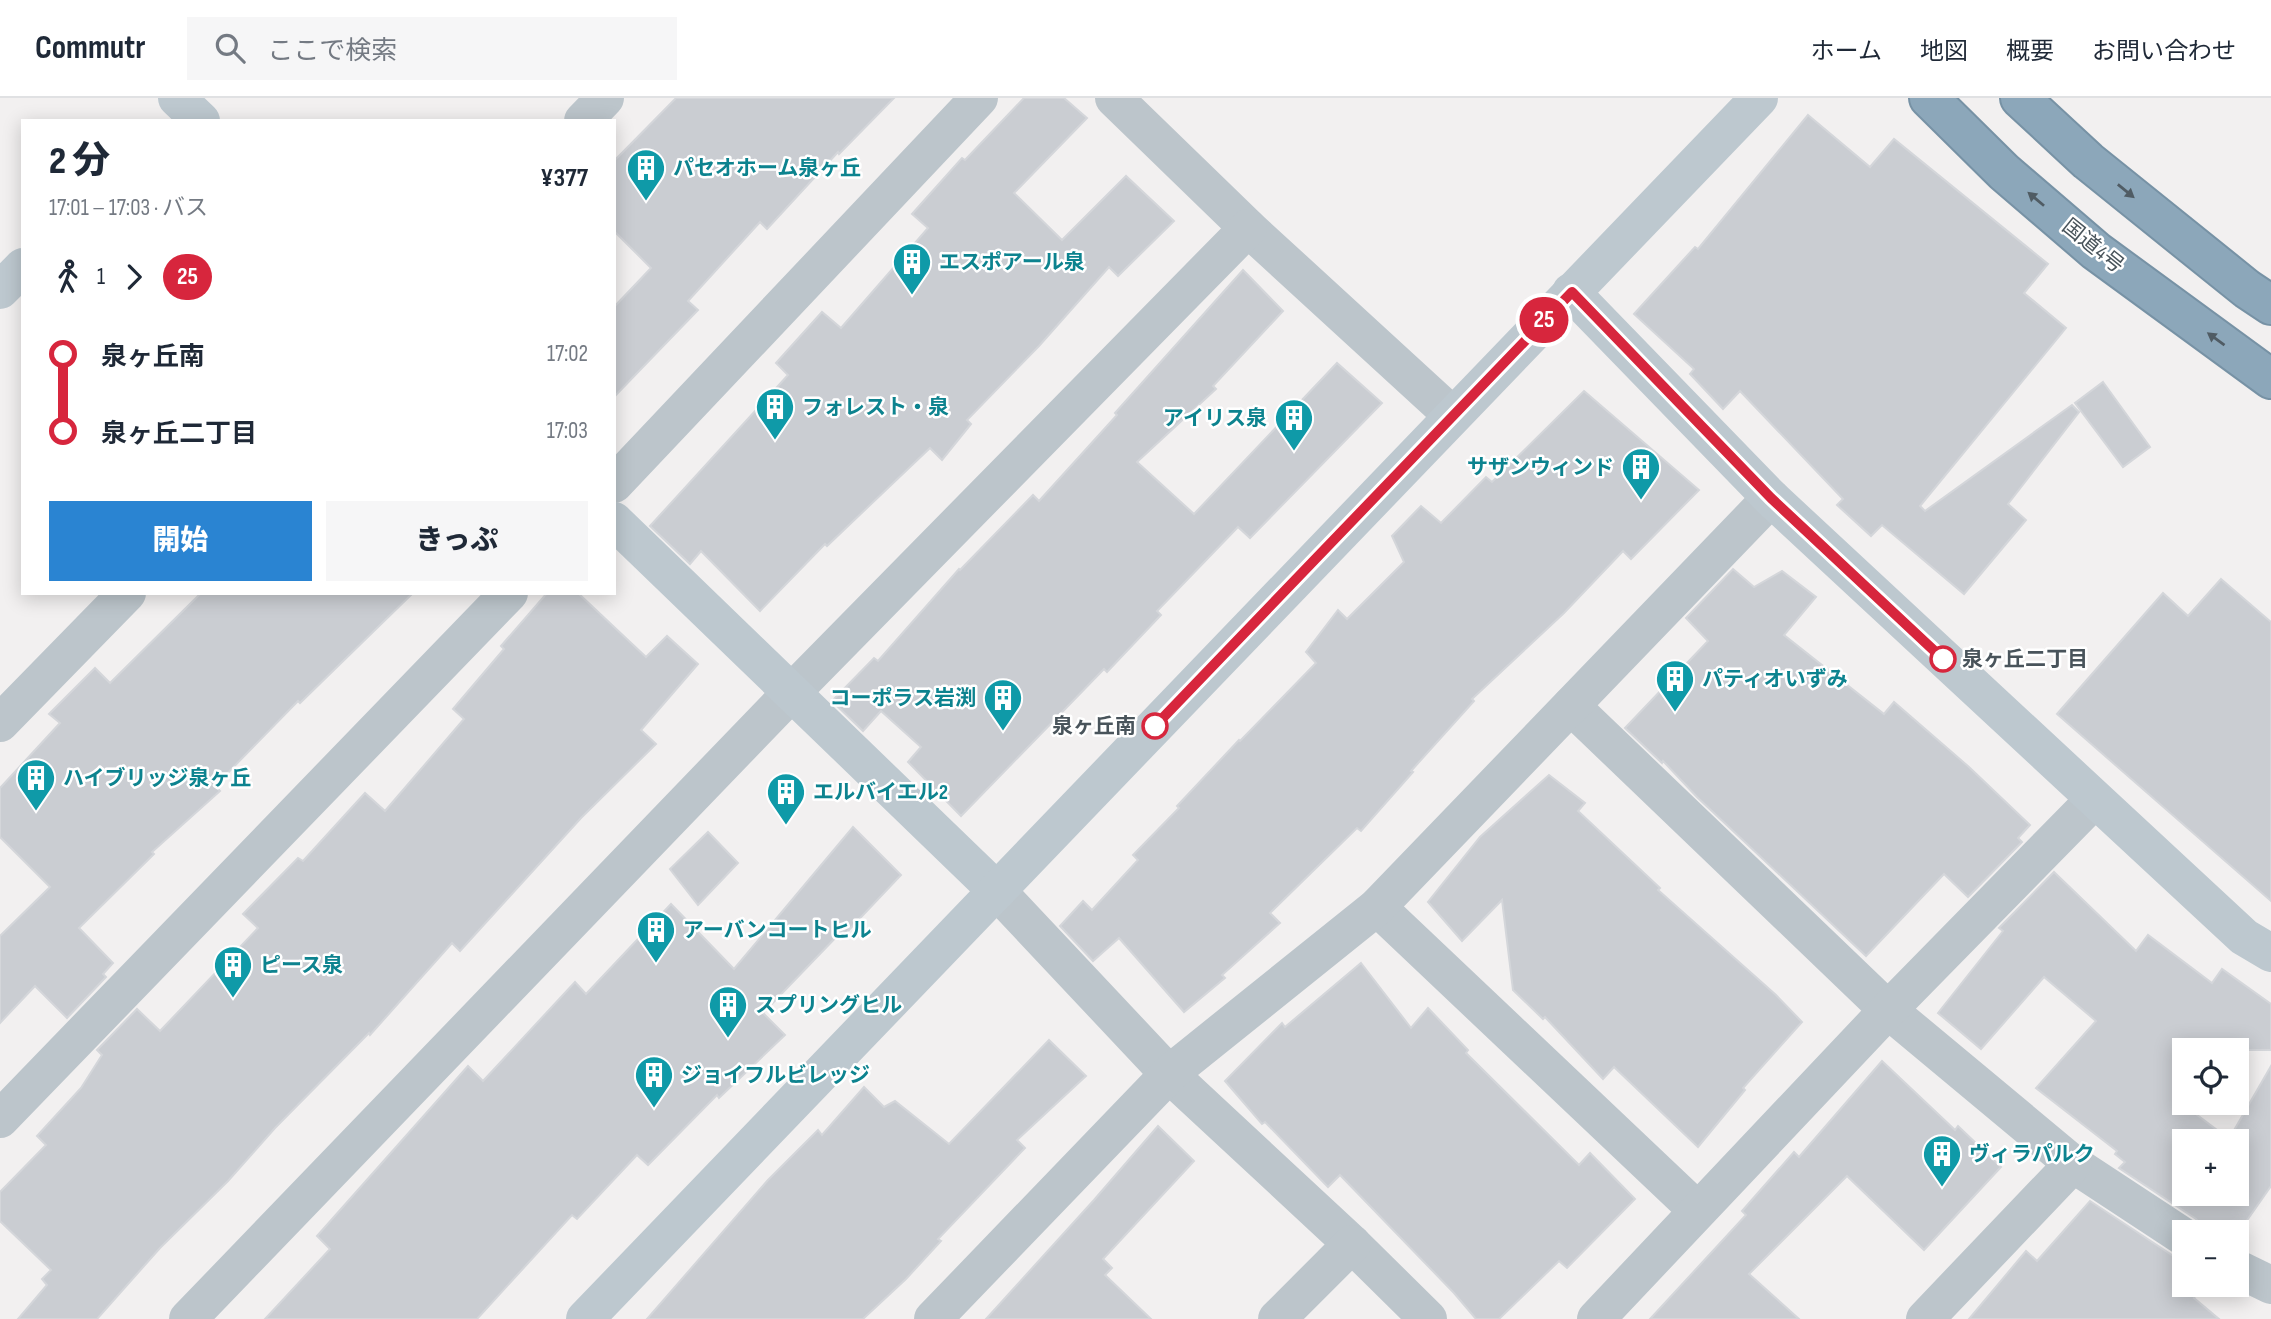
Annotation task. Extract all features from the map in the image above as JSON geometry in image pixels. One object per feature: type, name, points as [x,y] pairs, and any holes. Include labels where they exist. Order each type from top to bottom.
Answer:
[{"type":"highway","name":"国道4号","points":[[1929,98],[2004,172],[2096,251],[2271,379]]},
{"type":"highway","points":[[2020,98],[2088,161],[2247,289],[2271,304]]},
{"type":"street","points":[[585,119],[605,98]]},
{"type":"street","points":[[616,482],[979,98]]},
{"type":"street","points":[[1114,98],[1248,228],[1452,415]]},
{"type":"street","points":[[585,1319],[1759,98]]},
{"type":"street","points":[[188,1319],[792,692],[1248,228]]},
{"type":"street","points":[[0,290],[21,269]]},
{"type":"street","points":[[1572,292],[1771,498],[2244,937],[2271,953]]},
{"type":"street","points":[[933,1319],[1169,1074],[1377,907],[1771,498]]},
{"type":"street","points":[[616,523],[997,891],[1169,1074],[1352,1244],[1428,1319]]},
{"type":"street","points":[[0,723],[125,595]]},
{"type":"street","points":[[0,1119],[507,595]]},
{"type":"street","points":[[1571,706],[1888,1010],[2073,1164],[2172,1229]]},
{"type":"street","points":[[1596,1319],[1888,1010],[2094,800]]},
{"type":"street","points":[[1377,907],[1697,1210]]},
{"type":"street","points":[[1925,1319],[2073,1164]]},
{"type":"street","points":[[1277,1319],[1352,1244]]},
{"type":"street","points":[[2249,1274],[2271,1285]]},
{"type":"building","points":[[676,98],[894,98],[839,154],[838,152],[767,229],[760,222],[688,301],[698,310],[616,395],[616,305],[651,268],[616,233],[616,159]]},
{"type":"building","points":[[1024,98],[1064,98],[1087,118],[1014,193],[1062,240],[1126,176],[1174,221],[1118,276],[1109,267],[1039,346],[967,420],[971,424],[942,460],[930,448],[827,546],[825,544],[760,611],[701,551],[690,564],[650,526],[788,375],[776,363],[822,312],[841,328],[928,228],[912,214],[962,158],[965,160]]},
{"type":"building","points":[[1808,115],[1870,167],[1894,139],[2048,264],[2024,293],[2066,328],[1920,506],[1925,511],[2072,405],[2079,412],[2008,504],[2026,520],[1964,594],[1882,525],[1871,536],[1837,505],[1843,499],[1740,391],[1723,409],[1690,374],[1694,369],[1634,314],[1695,247],[1698,249]]},
{"type":"building","points":[[1243,270],[1283,311],[1213,386],[1216,389],[1137,462],[1194,514],[1337,363],[1382,403],[1250,538],[1238,527],[1157,611],[1161,615],[1107,672],[1104,669],[961,816],[908,762],[921,747],[881,711],[863,731],[832,701],[874,658],[878,661],[959,569],[1033,495],[1039,501]]},
{"type":"building","points":[[2103,382],[2150,447],[2123,467],[2075,403]]},
{"type":"building","points":[[1584,391],[1699,490],[1631,559],[1623,551],[1564,613],[1472,699],[1474,701],[1361,831],[1357,828],[1270,913],[1280,923],[1222,975],[1225,978],[1184,1012],[1119,938],[1093,961],[1060,926],[1083,901],[1092,910],[1138,860],[1133,855],[1179,808],[1177,806],[1316,663],[1306,652],[1338,610],[1347,619],[1404,562],[1392,536],[1421,506],[1441,523],[1486,477],[1492,482]]},
{"type":"building","points":[[1733,569],[1754,587],[1782,571],[1816,597],[1784,635],[1884,714],[1894,702],[2030,825],[2018,838],[2022,842],[1968,897],[1944,874],[1866,956],[1697,797],[1663,761],[1662,763],[1625,728],[1708,641],[1686,618]]},
{"type":"building","points":[[2221,579],[2271,622],[2271,901],[2057,714],[2163,593],[2188,616]]},
{"type":"building","points":[[199,595],[411,595],[300,703],[298,701],[215,786],[220,791],[152,852],[154,854],[79,928],[113,963],[103,974],[106,977],[67,1018],[35,986],[0,1023],[0,936],[50,887],[0,837],[0,788],[60,723],[49,714],[95,668],[110,683]]},
{"type":"building","points":[[545,595],[580,595],[646,657],[667,636],[698,664],[641,730],[656,744],[581,818],[460,951],[452,943],[370,1035],[369,1033],[275,1128],[228,1181],[160,1248],[97,1319],[18,1319],[47,1285],[42,1279],[51,1270],[0,1221],[0,1192],[46,1145],[37,1136],[81,1088],[102,1055],[97,1050],[137,1009],[160,1031],[258,928],[243,914],[298,858],[303,861],[365,793],[385,811],[464,719],[453,709],[504,649],[501,646]]},
{"type":"building","points":[[1549,775],[1585,803],[1578,811],[1660,888],[1658,890],[1776,995],[1802,1022],[1743,1088],[1745,1090],[1698,1147],[1614,1067],[1603,1079],[1545,1017],[1543,1019],[1513,990],[1502,900],[1462,941],[1428,902],[1480,837]]},
{"type":"building","points":[[853,827],[901,875],[846,933],[843,930],[763,1013],[785,1035],[719,1098],[717,1095],[648,1165],[637,1155],[577,1219],[572,1215],[477,1319],[265,1319],[330,1249],[317,1236],[468,1066],[483,1081],[575,982],[586,994],[671,904],[734,969]]},
{"type":"building","points":[[708,832],[738,863],[698,905],[670,869]]},
{"type":"building","points":[[2054,872],[2136,951],[2148,935],[2212,983],[2222,969],[2271,1004],[2271,1050],[2249,1050],[2249,1038],[2172,1038],[2172,1115],[2197,1115],[2216,1129],[2172,1129],[2172,1203],[2119,1168],[2125,1162],[2115,1154],[2117,1151],[2036,1088],[2096,1021],[2044,977],[1981,1049],[1938,1013],[2003,931],[1999,928]]},
{"type":"building","points":[[1361,963],[1411,1028],[1428,1008],[1468,1050],[1466,1053],[1579,1165],[1590,1153],[1635,1199],[1567,1268],[1559,1261],[1499,1319],[1476,1319],[1340,1175],[1328,1187],[1265,1122],[1262,1124],[1225,1081],[1282,1023],[1285,1027]]},
{"type":"building","points":[[1049,1040],[1086,1076],[1017,1140],[1025,1148],[938,1239],[941,1241],[906,1279],[863,1319],[647,1319],[768,1180],[818,1130],[822,1135],[864,1087],[884,1107],[895,1101],[949,1144]]},
{"type":"building","points":[[1882,1061],[1955,1130],[1958,1126],[2001,1167],[1924,1250],[1847,1176],[1749,1274],[1799,1319],[1650,1319],[1746,1215],[1742,1211],[1794,1152],[1799,1157]]},
{"type":"building","points":[[2271,1066],[2271,1186],[2247,1220],[2196,1219],[2176,1206],[2249,1206],[2249,1129],[2235,1129],[2243,1115],[2249,1115],[2249,1104]]},
{"type":"building","points":[[1158,1126],[1194,1161],[1103,1259],[1112,1268],[1105,1275],[1151,1319],[986,1319],[1094,1200]]},
{"type":"building","points":[[2090,1201],[2172,1255],[2172,1297],[2195,1297],[2219,1319],[1969,1319],[2026,1251],[2037,1261]]},
{"type":"bus line","name":"25","points":[[1155,726],[1572,292],[1771,498],[1943,659]]},
{"type":"place","name":"パセオホーム泉ヶ丘","points":[[646,202]]},
{"type":"place","name":"エスポアール泉","points":[[912,296]]},
{"type":"place","name":"フォレスト・泉","points":[[775,441]]},
{"type":"place","name":"アイリス泉","points":[[1294,452]]},
{"type":"place","name":"サザンウィンド","points":[[1641,501]]},
{"type":"place","name":"泉ヶ丘二丁目","points":[[1943,659]]},
{"type":"place","name":"パティオいずみ","points":[[1675,713]]},
{"type":"place","name":"泉ヶ丘南","points":[[1155,726]]},
{"type":"place","name":"コーポラス岩渕","points":[[1003,732]]},
{"type":"place","name":"ハイブリッジ泉ヶ丘","points":[[36,812]]},
{"type":"place","name":"エルバイエル2","points":[[786,826]]},
{"type":"place","name":"アーバンコートヒル","points":[[656,964]]},
{"type":"place","name":"ピース泉","points":[[233,999]]},
{"type":"place","name":"スプリングヒル","points":[[728,1039]]},
{"type":"place","name":"ジョイフルビレッジ","points":[[654,1109]]},
{"type":"place","name":"ヴィラパルク","points":[[1942,1188]]}]
